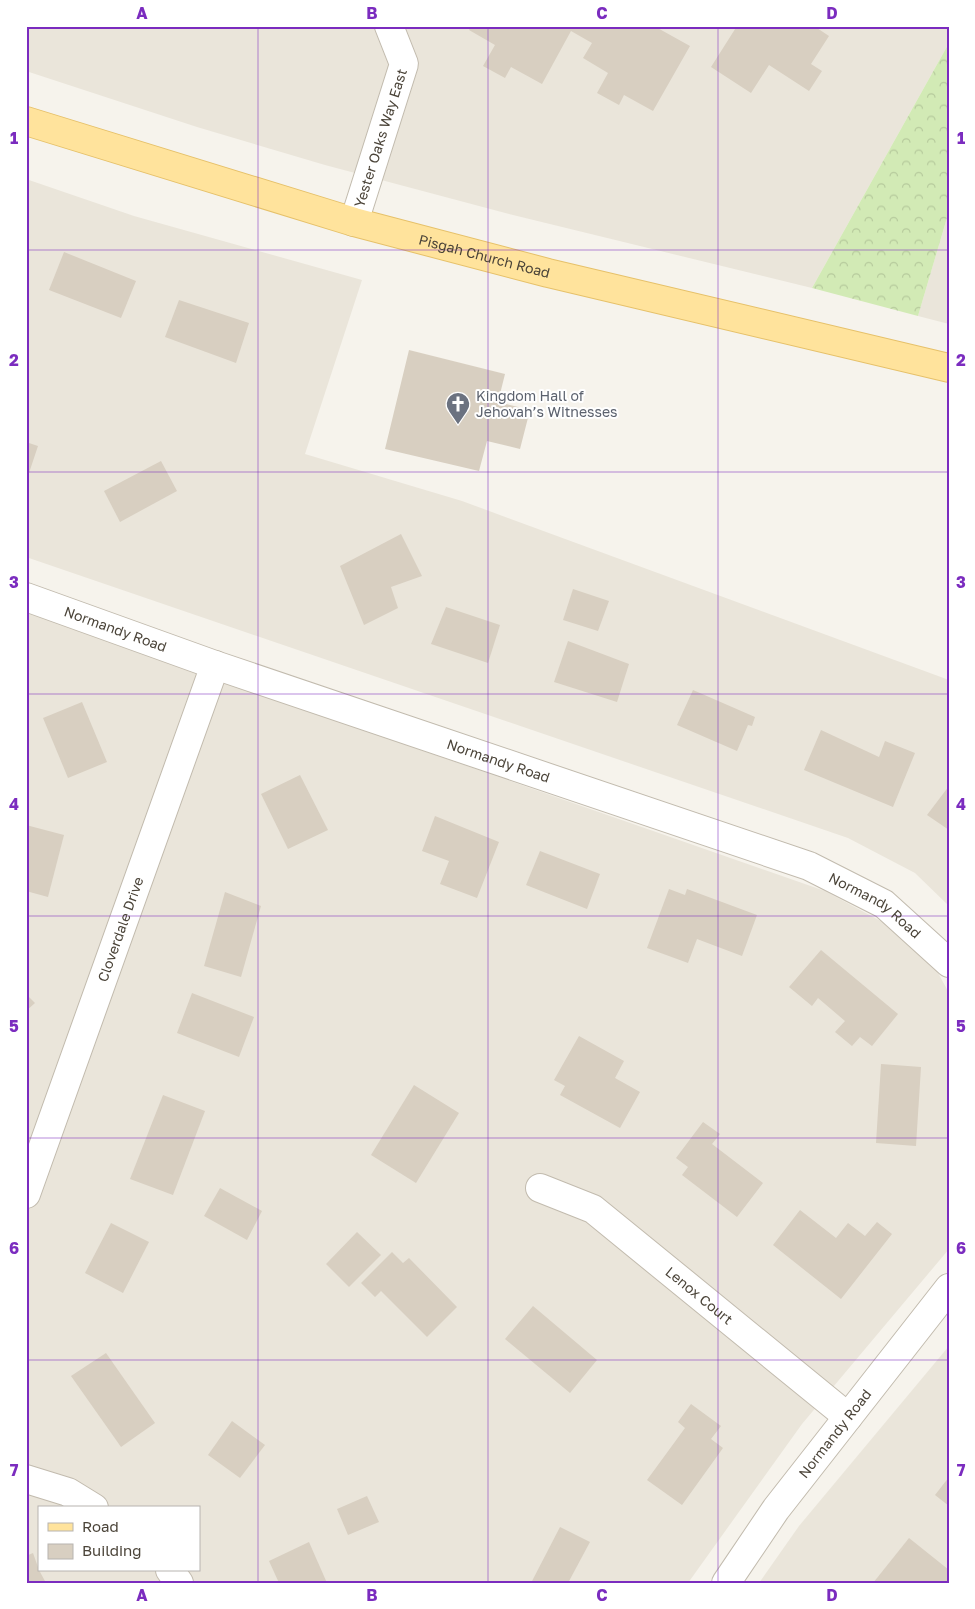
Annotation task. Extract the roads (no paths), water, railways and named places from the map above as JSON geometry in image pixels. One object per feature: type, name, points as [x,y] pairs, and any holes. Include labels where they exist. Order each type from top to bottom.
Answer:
[{"type":"main road","name":"Pisgah Church Road","points":[[26,121],[354,222],[548,273],[949,368]]},
{"type":"street","name":"Yester Oaks Way East","points":[[354,222],[404,64],[390,26]]},
{"type":"street","name":"Normandy Road","points":[[26,597],[215,665],[809,866],[884,904],[949,963]]},
{"type":"street","name":"Cloverdale Drive","points":[[26,1194],[31,1165],[215,665]]},
{"type":"street","name":"Lenox Court","points":[[540,1188],[592,1209],[848,1417]]},
{"type":"street","name":"Normandy Road","points":[[726,1583],[776,1509],[949,1288]]},
{"type":"street","points":[[26,1479],[68,1492],[91,1506]]},
{"type":"street","points":[[171,1572],[179,1583]]},
{"type":"place","name":"Kingdom Hall of Jehovah’s Witnesses","points":[[458,425]]}]
